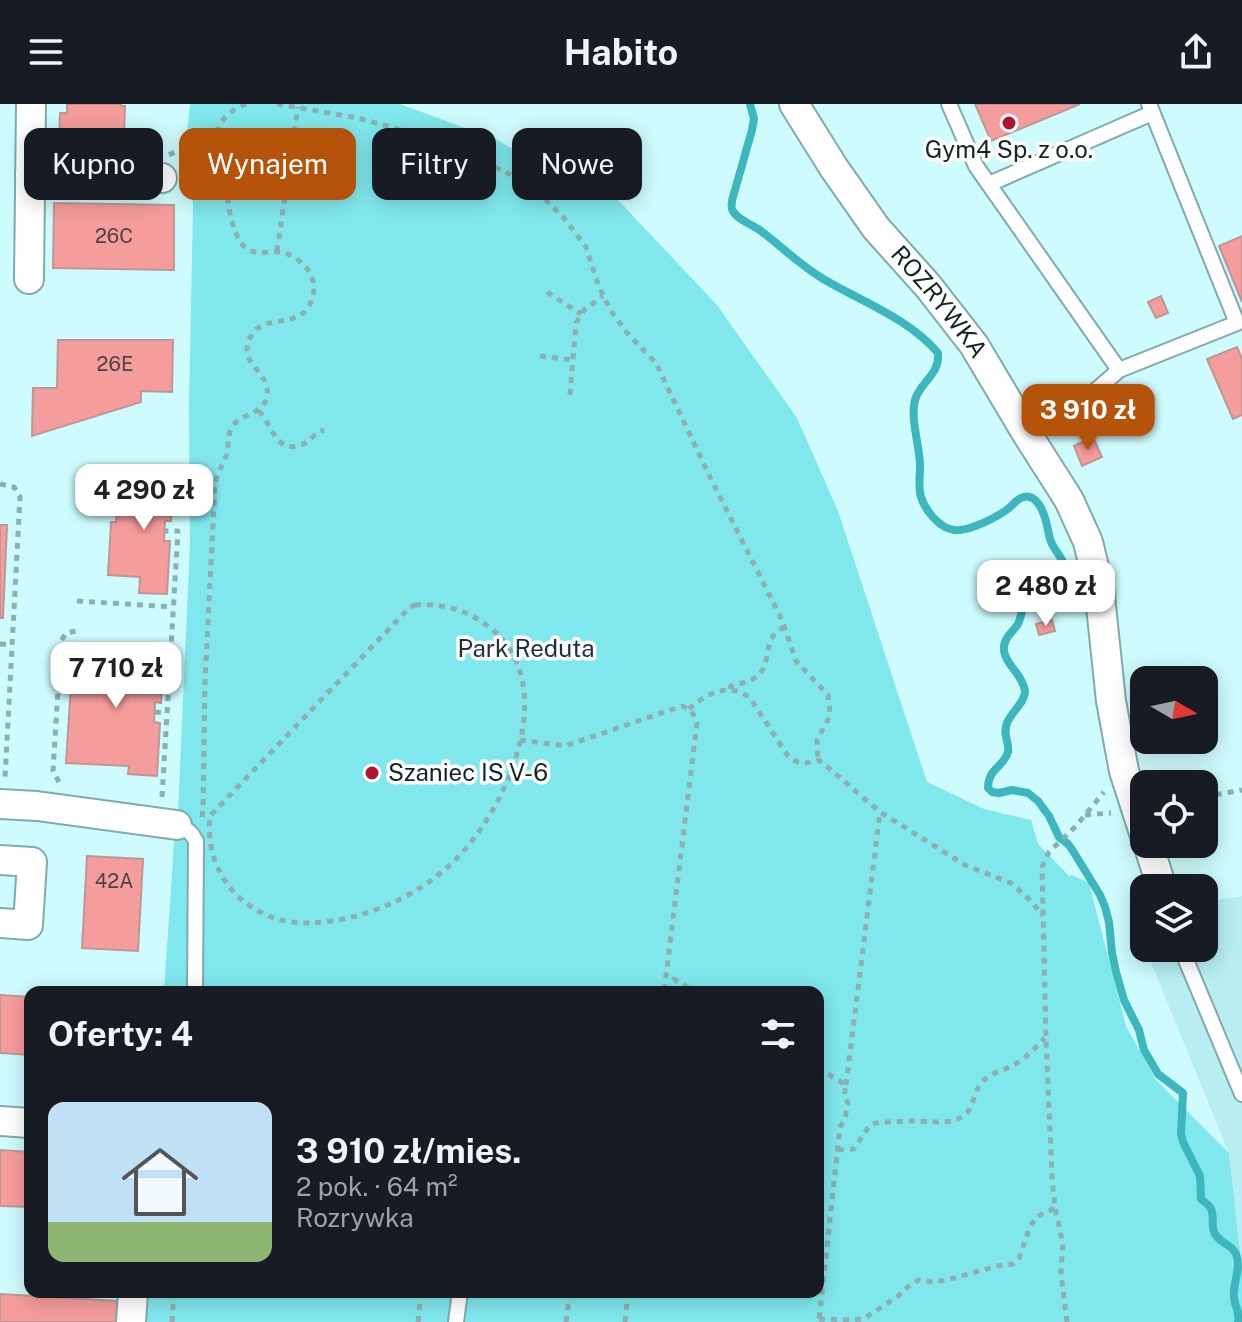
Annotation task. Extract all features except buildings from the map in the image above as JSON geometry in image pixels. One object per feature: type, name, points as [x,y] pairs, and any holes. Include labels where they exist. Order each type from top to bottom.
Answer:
[{"type":"street","points":[[31,104],[31,128]]},
{"type":"street","name":"ROZRYWKA","points":[[794,104],[876,228],[928,286],[974,345],[1069,500],[1088,542],[1099,587],[1111,701],[1130,790]]},
{"type":"street","points":[[29,279],[30,200]]},
{"type":"street","points":[[1,794],[37,806],[178,823]]},
{"type":"street","points":[[0,860],[32,862],[28,925],[0,923]]},
{"type":"street","points":[[0,1121],[24,1123]]},
{"type":"street","points":[[131,1322],[133,1298]]},
{"type":"lane","points":[[949,104],[976,166],[1119,370]]},
{"type":"lane","points":[[989,184],[1150,109],[1237,323],[1119,370],[1068,415],[1027,434]]},
{"type":"lane","points":[[178,823],[194,986]]},
{"type":"lane","points":[[1187,962],[1242,1094]]},
{"type":"lane","points":[[456,1322],[459,1298]]},
{"type":"path","points":[[219,128],[228,114],[247,104]]},
{"type":"path","points":[[277,104],[347,115],[423,137],[480,159],[518,178],[563,217],[586,247],[603,296],[618,322],[656,363],[784,627],[796,661],[828,695],[830,712],[817,740],[818,760],[880,812],[965,865],[1011,883],[1043,916]]},
{"type":"path","points":[[277,251],[298,107]]},
{"type":"path","points":[[165,531],[178,531],[167,713],[178,823],[203,810],[205,680],[215,485],[233,426],[239,419],[259,411],[267,396],[267,387],[249,362],[248,345],[256,329],[265,324],[287,321],[304,312],[310,305],[314,287],[309,272],[288,253],[259,253],[241,243],[228,200]]},
{"type":"path","points":[[547,292],[581,314]]},
{"type":"path","points":[[570,395],[576,323],[581,314],[603,296]]},
{"type":"path","points":[[540,356],[573,360]]},
{"type":"path","points":[[259,411],[283,445],[292,447],[303,444],[324,430]]},
{"type":"path","points":[[0,484],[14,487],[20,497],[1,794]]},
{"type":"path","points":[[77,601],[173,607]]},
{"type":"path","points":[[428,605],[456,609],[470,614],[498,635],[519,671],[524,702],[520,740],[509,779],[497,805],[474,838],[448,867],[412,894],[356,916],[296,923],[267,916],[254,909],[239,899],[219,873],[209,834],[210,816],[410,607],[428,605]]},
{"type":"path","points":[[689,709],[700,698],[730,689],[759,674],[764,667],[770,640],[776,631],[784,627]]},
{"type":"path","points":[[65,790],[53,771],[61,641],[66,633],[81,630]]},
{"type":"path","points":[[0,644],[12,645]]},
{"type":"path","points":[[730,689],[750,698],[788,756],[802,764],[818,760]]},
{"type":"path","points":[[520,740],[565,746],[682,706],[694,714],[697,723],[665,986]]},
{"type":"path","points":[[155,712],[167,713]]},
{"type":"path","points":[[1067,1322],[1061,1273],[1063,1244],[1055,1208],[1046,1038],[1042,867],[1049,852],[1124,771]]},
{"type":"path","points":[[1218,794],[1242,790]]},
{"type":"path","points":[[824,1282],[840,1127],[848,1103],[844,1096],[880,812]]},
{"type":"path","points":[[673,986],[674,979],[685,986]]},
{"type":"path","points":[[838,1150],[854,1149],[869,1126],[875,1123],[942,1122],[961,1117],[968,1111],[981,1082],[1020,1062],[1046,1038]]},
{"type":"path","points":[[824,1072],[846,1085]]},
{"type":"path","points":[[822,1298],[819,1320],[865,1318],[919,1280],[947,1280],[1013,1264],[1019,1258],[1036,1217],[1055,1208]]},
{"type":"path","points":[[824,1249],[828,1251]]},
{"type":"path","points":[[172,1322],[174,1298]]},
{"type":"path","points":[[418,1322],[420,1298]]},
{"type":"path","points":[[566,1322],[569,1298]]},
{"type":"path","points":[[625,1322],[627,1298]]},
{"type":"shaded area","points":[[1242,896],[1242,1270],[1229,1153],[1151,962],[1218,962],[1218,900]]},
{"type":"green space","name":"Park Reduta","points":[[190,104],[400,104],[465,128],[372,128],[372,200],[496,200],[496,140],[512,148],[512,200],[618,200],[717,305],[797,418],[838,511],[927,782],[984,809],[1031,820],[1038,844],[1069,876],[1089,883],[1126,1026],[1156,1080],[1229,1153],[1242,1270],[1242,1322],[142,1322],[144,1298],[824,1298],[824,986],[164,986],[178,812],[190,544],[192,200],[356,200],[356,128],[187,128]]},
{"type":"waterway","points":[[750,104],[754,119],[732,199],[734,213],[816,275],[900,321],[938,353],[936,367],[918,394],[914,408],[920,458],[920,493],[929,513],[948,529],[960,530],[1004,512],[1017,500],[1031,497],[1041,508],[1052,543],[1064,562],[1066,571],[1062,587],[1029,602],[1005,643],[1006,658],[1022,681],[1025,692],[1006,727],[1008,752],[993,772],[988,788],[999,793],[1012,790],[1028,793],[1038,801],[1100,895],[1109,922],[1112,953],[1124,1000],[1139,1030],[1144,1050],[1158,1074],[1183,1093],[1181,1134],[1200,1176],[1201,1199],[1211,1210],[1216,1236],[1236,1254],[1238,1265],[1234,1293],[1238,1322]]},
{"type":"place","name":"Gym4 Sp. z o.o.","points":[[1009,123]]},
{"type":"place","name":"Szaniec IS V-6","points":[[372,773]]}]
